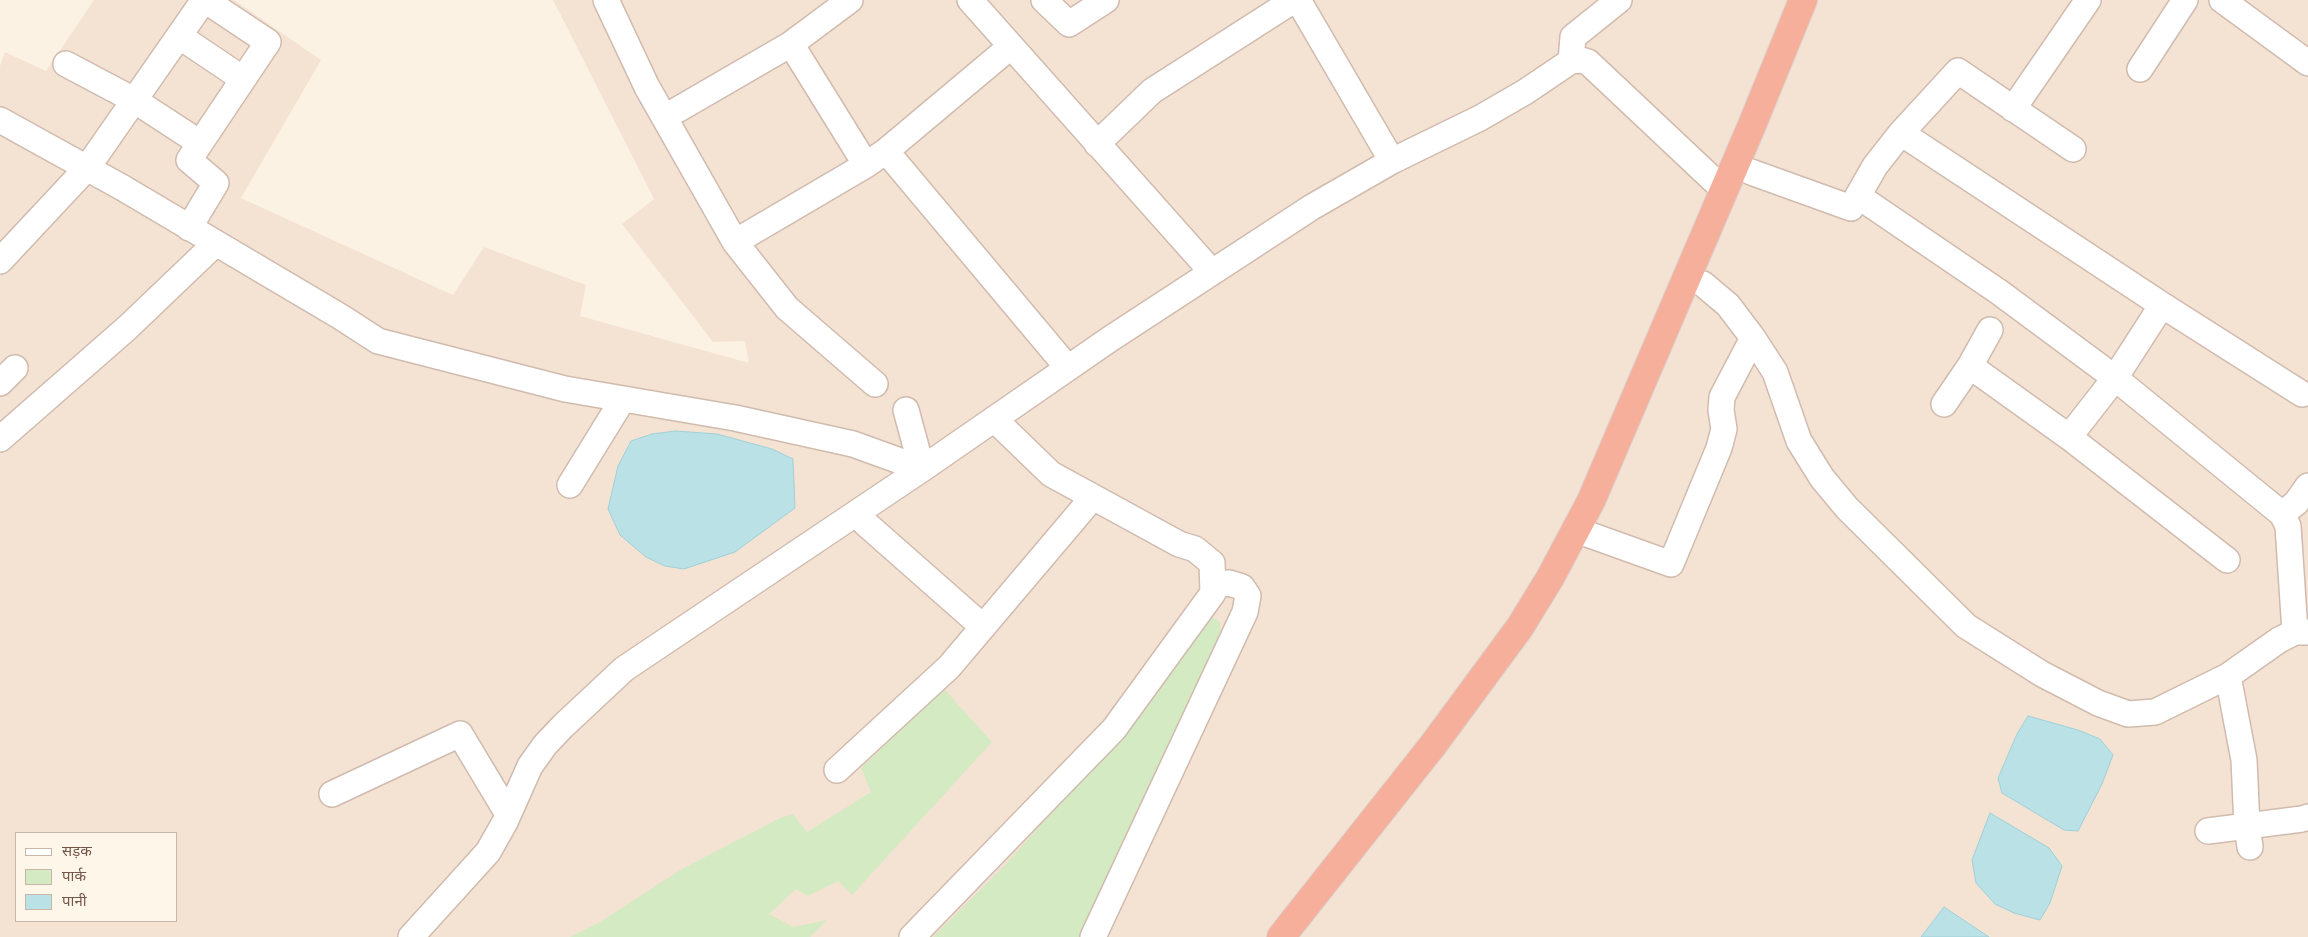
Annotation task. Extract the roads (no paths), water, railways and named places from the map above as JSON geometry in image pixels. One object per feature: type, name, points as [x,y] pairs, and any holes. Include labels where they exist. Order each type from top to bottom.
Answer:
[{"type":"highway","points":[[1281,937],[1433,745],[1520,627],[1584,533],[1591,501],[1803,0]]},
{"type":"highway","points":[[1301,937],[1413,802],[1535,637],[1584,533],[1647,420],[1821,0]]},
{"type":"street","points":[[0,261],[87,168],[205,0],[268,42],[189,160],[216,183],[189,228]]},
{"type":"street","points":[[606,0],[647,87],[735,242],[787,308],[875,384]]},
{"type":"street","points":[[665,118],[790,44],[850,0]]},
{"type":"street","points":[[970,0],[1212,272]]},
{"type":"street","points":[[1044,0],[1069,24],[1106,0]]},
{"type":"street","points":[[1097,144],[1152,91],[1294,0]]},
{"type":"street","points":[[1298,0],[1392,161]]},
{"type":"street","points":[[1572,61],[1570,48],[1573,37],[1620,0]]},
{"type":"street","points":[[2013,109],[2088,0]]},
{"type":"street","points":[[2140,69],[2184,0]]},
{"type":"street","points":[[2222,0],[2308,63]]},
{"type":"street","points":[[179,36],[243,79]]},
{"type":"street","points":[[790,44],[866,165]]},
{"type":"street","points":[[735,242],[866,165],[886,151],[1010,47]]},
{"type":"street","points":[[411,937],[488,852],[530,766],[545,745],[562,726],[624,669],[1212,272],[1312,207],[1392,161],[1480,118],[1525,92],[1572,61],[1581,60],[1588,62],[1724,190]]},
{"type":"street","points":[[66,64],[134,100],[200,143]]},
{"type":"street","points":[[1751,172],[1851,208],[1875,166],[1901,133],[1958,71],[2073,149]]},
{"type":"street","points":[[0,120],[216,243],[341,317],[378,342],[565,389],[735,418],[853,444],[922,469]]},
{"type":"street","points":[[1901,133],[2162,306],[2306,393]]},
{"type":"street","points":[[886,151],[1068,368]]},
{"type":"street","points":[[1703,284],[1728,305],[1753,338],[1775,372],[1799,441],[1822,478],[1847,508],[1966,626],[2010,655],[2073,691],[2128,714],[2155,712],[2228,676],[2279,640],[2302,632],[2288,526],[2282,514],[2115,378],[1999,292],[1858,196]]},
{"type":"street","points":[[0,439],[127,328],[216,243]]},
{"type":"street","points":[[2068,437],[2115,378],[2162,306]]},
{"type":"street","points":[[1944,404],[1970,366],[1990,330]]},
{"type":"street","points":[[1584,533],[1671,564],[1719,448],[1724,429],[1721,410],[1722,396],[1753,338]]},
{"type":"street","points":[[1970,366],[2068,437],[2227,560]]},
{"type":"street","points":[[570,485],[623,399]]},
{"type":"street","points":[[906,410],[922,469]]},
{"type":"street","points":[[912,937],[1114,729],[1212,593],[1212,563],[1195,549],[1179,544],[1050,474],[994,419]]},
{"type":"street","points":[[2282,514],[2296,504],[2308,486]]},
{"type":"street","points":[[837,770],[949,667],[1093,497]]},
{"type":"street","points":[[857,513],[865,523],[983,627]]},
{"type":"street","points":[[1093,937],[1245,612],[1248,596],[1242,587],[1229,582],[1213,585]]},
{"type":"street","points":[[2228,676],[2244,760],[2249,837]]},
{"type":"street","points":[[332,794],[460,734],[508,814]]},
{"type":"street","points":[[2208,831],[2249,837],[2302,820],[2308,816]]},
{"type":"water","points":[[676,431],[717,434],[772,449],[793,459],[795,508],[735,552],[684,569],[665,566],[646,557],[620,535],[608,509],[618,466],[631,441],[652,434]]},
{"type":"water","points":[[2028,716],[2078,730],[2100,739],[2113,755],[2102,784],[2078,831],[2064,830],[2002,793],[1998,778],[2017,734]]},
{"type":"water","points":[[1990,813],[2049,848],[2062,866],[2050,903],[2040,920],[2014,913],[1995,904],[1976,883],[1972,860]]},
{"type":"water","points":[[1944,907],[1989,937],[1921,937]]}]
